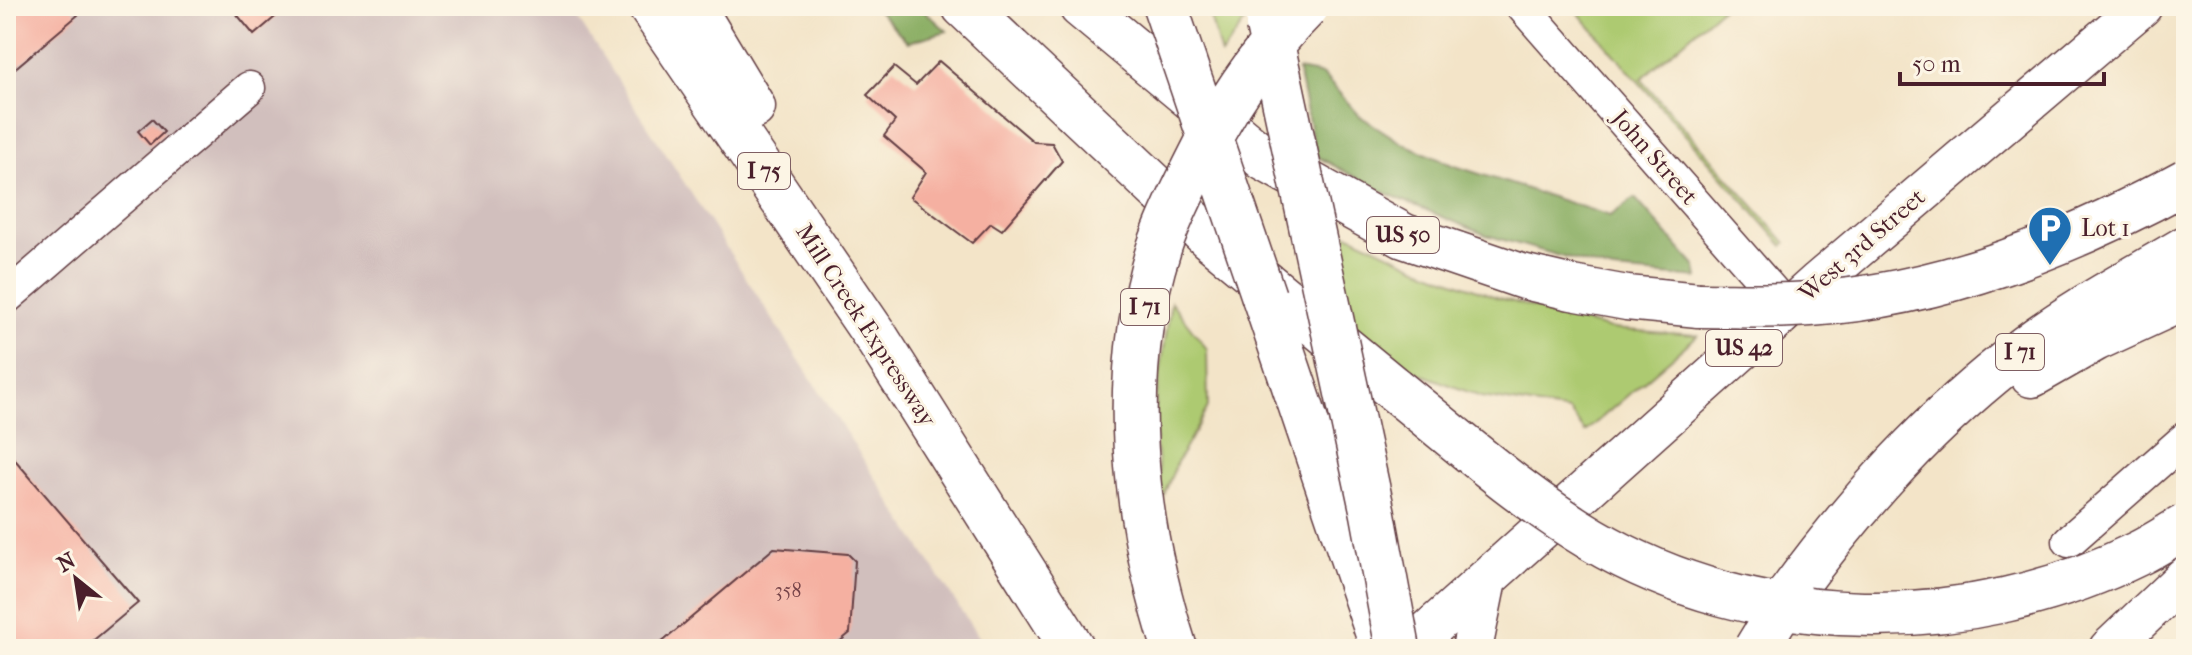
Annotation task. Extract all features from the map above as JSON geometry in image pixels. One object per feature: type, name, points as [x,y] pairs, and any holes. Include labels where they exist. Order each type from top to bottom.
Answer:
[{"type":"highway","name":"Mill Creek Expressway","points":[[650,6],[876,337],[1073,649]]},
{"type":"highway","points":[[692,6],[741,83],[876,337]]},
{"type":"highway","points":[[964,6],[1209,237],[1507,480],[1593,540],[1641,564],[1721,595],[1760,604],[1903,614],[1994,603],[2088,574],[2138,553],[2186,526]]},
{"type":"highway","points":[[1081,6],[1152,65]]},
{"type":"highway","name":"US 50","points":[[1101,6],[1152,65],[1265,159],[1404,236],[1521,276],[1627,298],[1699,305],[1810,304],[1885,294],[2012,261],[2074,238],[2186,181]]},
{"type":"highway","points":[[1165,6],[1383,649]]},
{"type":"highway","points":[[1188,6],[1227,188]]},
{"type":"highway","points":[[1280,10],[1320,277],[1373,514],[1398,649]]},
{"type":"highway","name":"I 71","points":[[1175,649],[1152,567],[1137,472],[1135,395],[1151,278],[1160,246],[1221,116],[1255,65],[1280,10]]},
{"type":"highway","name":"I 71","points":[[1756,649],[1789,595],[1834,533],[1876,484],[1950,410],[2027,347],[2086,307],[2186,248]]},
{"type":"highway","points":[[1876,484],[1917,450],[2004,392],[2095,339],[2186,297]]},
{"type":"main road","name":"West 3rd Street","points":[[1408,649],[1788,309],[2142,6]]},
{"type":"main road","points":[[2109,649],[2186,576]]},
{"type":"main road","points":[[1472,649],[1486,580]]},
{"type":"street","name":"John Street","points":[[1522,6],[1788,309]]},
{"type":"street","points":[[6,298],[249,88]]},
{"type":"street","points":[[2069,541],[2186,438]]},
{"type":"shaded area","points":[[6,6],[570,6],[986,649],[6,649]]},
{"type":"green space","points":[[874,6],[919,6],[947,31],[908,42]]},
{"type":"green space","points":[[1207,6],[1244,6],[1246,20],[1221,55]]},
{"type":"green space","points":[[1572,6],[1724,6],[1641,79],[1786,243],[1783,246]]},
{"type":"green space","points":[[1298,70],[1323,75],[1360,116],[1402,143],[1452,165],[1610,216],[1635,198],[1696,267],[1698,278],[1613,271],[1486,235],[1383,192],[1316,156]]},
{"type":"green space","points":[[1329,225],[1422,269],[1496,297],[1610,329],[1698,335],[1585,432],[1569,411],[1482,397],[1410,370],[1350,328]]},
{"type":"green space","points":[[1171,302],[1207,349],[1208,407],[1177,462],[1162,500],[1156,448],[1156,401]]},
{"type":"building","points":[[6,6],[70,6],[78,15],[6,76]]},
{"type":"building","points":[[230,6],[288,6],[254,35]]},
{"type":"building","points":[[939,61],[1034,142],[1052,143],[1062,161],[1002,230],[991,223],[972,243],[910,197],[926,172],[884,136],[895,121],[867,95],[894,67],[916,85]]},
{"type":"building","points":[[152,119],[164,132],[150,145],[138,131]]},
{"type":"building","points":[[10,454],[138,603],[83,649],[6,649],[6,457]]},
{"type":"building","points":[[774,548],[848,554],[855,561],[850,633],[831,649],[654,649]]},
{"type":"place","name":"Lot 1","points":[[2050,267]]}]
